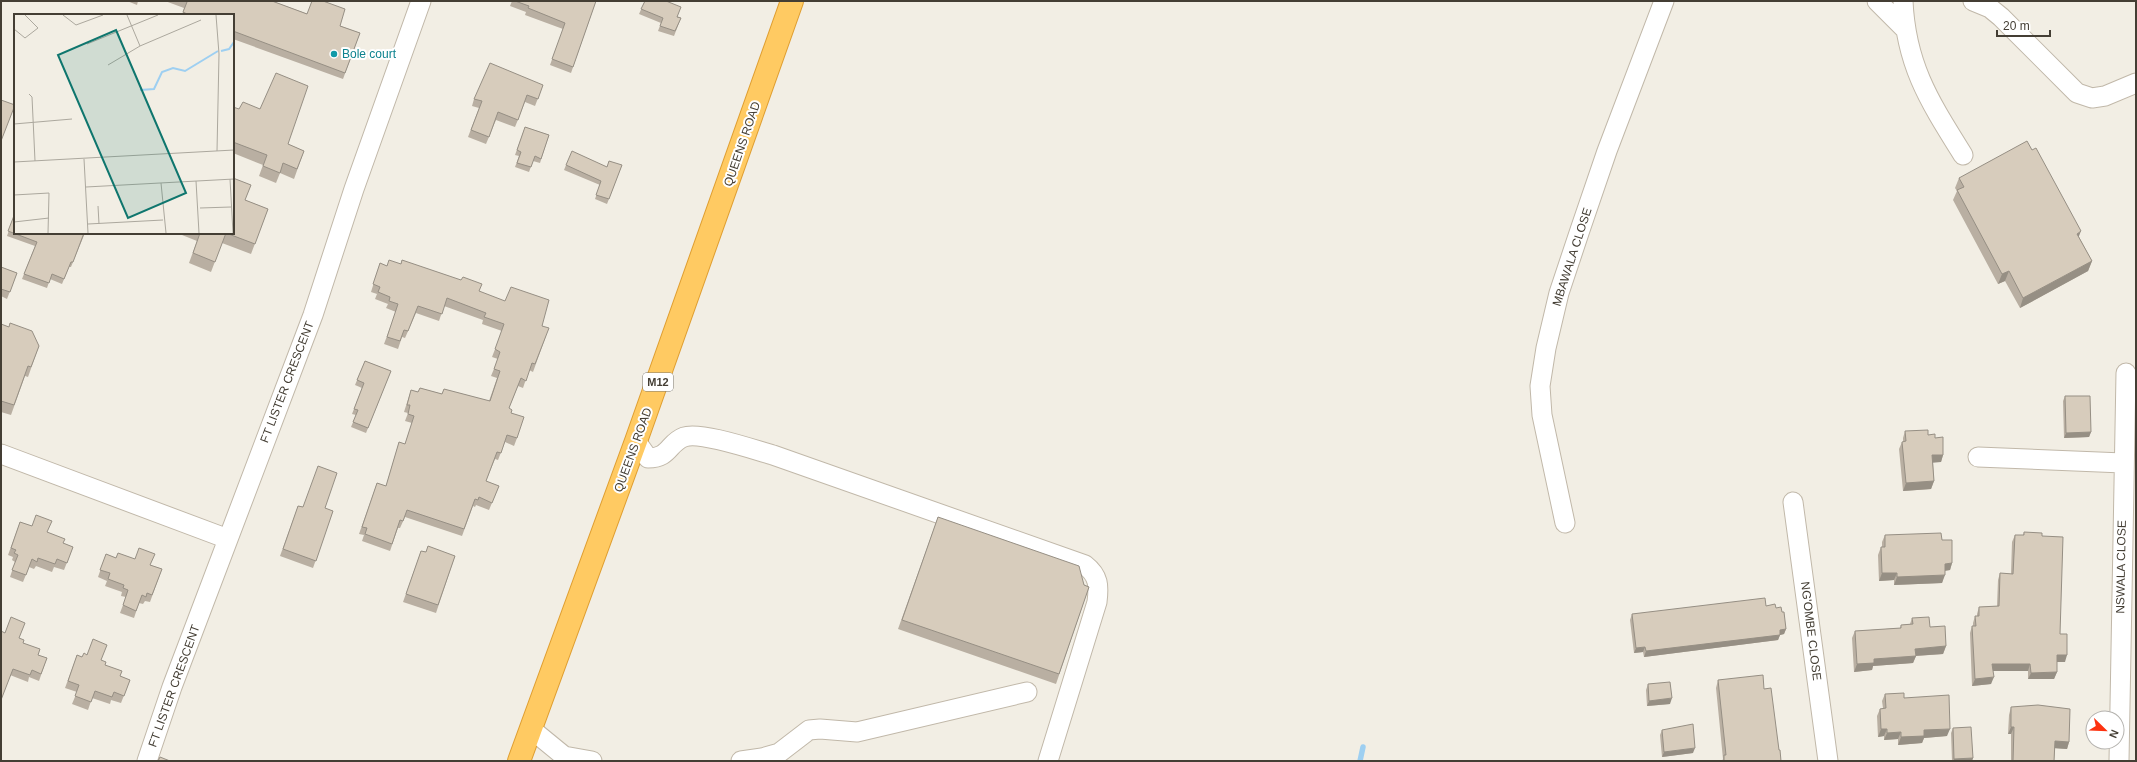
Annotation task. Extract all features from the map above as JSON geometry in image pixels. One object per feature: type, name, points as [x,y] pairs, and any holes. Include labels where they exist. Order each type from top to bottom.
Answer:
[{"type":"highway","name":"QUEENS ROAD","points":[[519,761],[636,441],[792,1]]},
{"type":"street","name":"FT LISTER CRESCENT","points":[[148,761],[172,687],[313,315],[354,188],[421,1]]},
{"type":"street","name":"MBAWALA CLOSE","points":[[1566,523],[1542,415],[1540,386],[1546,348],[1559,293],[1582,223],[1607,151],[1664,1]]},
{"type":"street","points":[[1877,1],[1904,28]]},
{"type":"street","points":[[1903,1],[1904,28],[1915,67],[1928,99],[1963,155]]},
{"type":"street","points":[[1973,1],[1990,8],[2001,17],[2077,93],[2092,98],[2105,96],[2136,83]]},
{"type":"street","name":"NSWALA CLOSE","points":[[2119,761],[2123,463],[2126,373]]},
{"type":"street","points":[[636,441],[648,458],[657,458],[664,455],[682,437],[690,435],[731,442],[796,463],[1085,566],[1094,572],[1098,580],[1097,602],[1048,761]]},
{"type":"street","points":[[1,454],[228,539]]},
{"type":"street","points":[[1978,457],[2123,463]]},
{"type":"street","name":"NG'OMBE CLOSE","points":[[1793,502],[1828,761]]},
{"type":"street","points":[[741,761],[762,758],[779,753],[809,730],[820,729],[857,732],[1027,692]]},
{"type":"street","points":[[531,729],[564,756],[592,761]]},
{"type":"building","points":[[185,1],[272,1],[307,14],[312,1],[323,1],[345,9],[340,26],[360,33],[345,73],[234,31],[234,14],[187,14],[183,12],[187,2]]},
{"type":"building","points":[[515,1],[596,1],[573,67],[552,59],[565,23]]},
{"type":"building","points":[[645,1],[666,1],[681,7],[677,17],[681,18],[675,31],[660,26],[663,18],[641,9]]},
{"type":"building","points":[[490,63],[543,85],[538,99],[527,95],[518,120],[498,112],[489,137],[471,130],[482,101],[474,99]]},
{"type":"building","points":[[276,73],[308,86],[288,144],[304,151],[297,169],[283,163],[280,173],[263,166],[267,155],[234,142],[234,107],[239,109],[243,102],[260,109]]},
{"type":"building","points":[[1,100],[14,105],[14,108],[1,141]]},
{"type":"building","points":[[525,127],[549,135],[541,159],[535,156],[531,167],[517,163],[521,152],[517,150]]},
{"type":"building","points":[[2027,141],[2032,150],[2036,148],[2081,231],[2077,234],[2092,261],[2023,298],[2009,271],[2002,274],[1957,190],[1964,187],[1959,178]]},
{"type":"building","points":[[572,151],[607,167],[609,161],[622,165],[609,199],[596,195],[601,181],[566,165]]},
{"type":"building","points":[[234,178],[251,185],[245,200],[268,209],[255,244],[229,234],[234,234]]},
{"type":"building","points":[[14,216],[14,233],[8,231]]},
{"type":"building","points":[[16,234],[84,234],[73,262],[71,262],[64,279],[52,274],[49,283],[24,274],[37,242]]},
{"type":"building","points":[[200,234],[226,234],[215,262],[193,253]]},
{"type":"building","points":[[389,260],[401,264],[402,260],[461,280],[463,277],[482,284],[479,291],[505,301],[511,287],[549,300],[542,326],[549,328],[535,364],[532,363],[526,381],[521,378],[509,408],[512,410],[511,413],[524,417],[517,438],[507,435],[501,453],[497,452],[486,481],[499,486],[492,503],[479,497],[478,500],[475,499],[464,529],[407,510],[403,521],[400,520],[392,544],[365,534],[367,528],[362,527],[377,483],[386,486],[399,442],[405,444],[414,416],[408,414],[410,405],[407,405],[411,390],[418,392],[420,388],[442,394],[444,389],[490,401],[500,371],[494,369],[500,352],[495,349],[504,324],[484,317],[486,313],[447,298],[442,314],[418,306],[408,331],[404,330],[400,341],[387,337],[398,304],[389,301],[390,297],[378,292],[380,287],[373,284],[380,263],[387,266]]},
{"type":"building","points":[[1,267],[17,273],[10,292],[1,289]]},
{"type":"building","points":[[10,323],[32,331],[39,346],[31,367],[28,366],[14,405],[1,401],[1,324],[9,327]]},
{"type":"building","points":[[365,361],[391,371],[368,428],[353,422],[358,410],[354,409],[364,383],[357,380]]},
{"type":"building","points":[[2065,396],[2090,396],[2091,432],[2066,433]]},
{"type":"building","points":[[1928,430],[1928,435],[1935,434],[1935,438],[1943,437],[1943,455],[1932,455],[1934,481],[1906,483],[1902,442],[1906,441],[1905,431]]},
{"type":"building","points":[[318,466],[337,473],[325,508],[333,511],[316,561],[283,549],[298,506],[303,507]]},
{"type":"building","points":[[36,515],[52,521],[47,532],[65,539],[63,543],[73,547],[67,563],[57,559],[55,564],[38,558],[37,562],[32,559],[26,575],[12,570],[18,555],[14,553],[16,550],[11,548],[20,522],[32,526]]},
{"type":"building","points":[[938,517],[1079,566],[1084,585],[1089,587],[1059,674],[902,620]]},
{"type":"building","points":[[2024,532],[2042,533],[2042,536],[2063,537],[2060,634],[2067,634],[2067,655],[2057,655],[2057,672],[2031,673],[2030,664],[1992,664],[1994,677],[1975,679],[1972,626],[1976,626],[1975,616],[1979,616],[1979,607],[1999,606],[2000,573],[2013,574],[2015,535],[2024,535]]},
{"type":"building","points":[[1941,533],[1942,540],[1952,540],[1952,563],[1945,564],[1945,575],[1897,577],[1897,573],[1882,573],[1881,547],[1885,547],[1885,535]]},
{"type":"building","points":[[428,546],[455,556],[438,605],[406,594],[421,551],[426,552]]},
{"type":"building","points":[[139,548],[155,554],[150,565],[162,569],[152,595],[147,593],[146,597],[142,595],[136,611],[123,605],[128,590],[123,588],[124,585],[108,579],[110,573],[100,570],[106,554],[116,558],[118,553],[135,559]]},
{"type":"building","points":[[1765,598],[1766,606],[1775,604],[1776,608],[1781,607],[1782,612],[1784,612],[1786,629],[1780,630],[1780,635],[1646,651],[1645,647],[1636,648],[1632,614]]},
{"type":"building","points":[[11,617],[25,623],[19,638],[24,640],[23,643],[40,649],[38,655],[47,658],[41,674],[32,670],[30,675],[13,669],[1,700],[1,631],[5,633]]},
{"type":"building","points":[[1929,617],[1930,627],[1945,626],[1946,646],[1915,649],[1916,656],[1874,659],[1874,663],[1857,664],[1855,631],[1901,628],[1901,625],[1913,624],[1912,618]]},
{"type":"building","points":[[93,639],[107,645],[101,660],[106,662],[105,665],[122,671],[120,676],[130,680],[124,696],[114,692],[112,697],[95,691],[91,702],[75,696],[79,685],[68,681],[77,655],[82,657],[84,653],[87,655]]},
{"type":"building","points":[[1763,675],[1764,689],[1771,688],[1781,761],[1724,761],[1724,755],[1726,755],[1718,680]]},
{"type":"building","points":[[1670,682],[1672,698],[1649,701],[1648,684]]},
{"type":"building","points":[[1904,693],[1904,698],[1949,695],[1950,729],[1924,730],[1924,736],[1901,737],[1901,732],[1887,733],[1887,729],[1881,729],[1880,709],[1886,708],[1885,694]]},
{"type":"building","points":[[2038,705],[2070,709],[2069,742],[2055,741],[2054,761],[2013,761],[2014,727],[2011,727],[2011,707]]},
{"type":"building","points":[[1693,724],[1695,748],[1664,752],[1662,730]]},
{"type":"building","points":[[1971,727],[1973,758],[1954,759],[1953,728]]},
{"type":"building","points":[[160,757],[170,761],[158,761]]},
{"type":"waterway","points":[[1360,761],[1363,747]]},
{"type":"place","name":"Bole court","points":[[334,54]]}]
